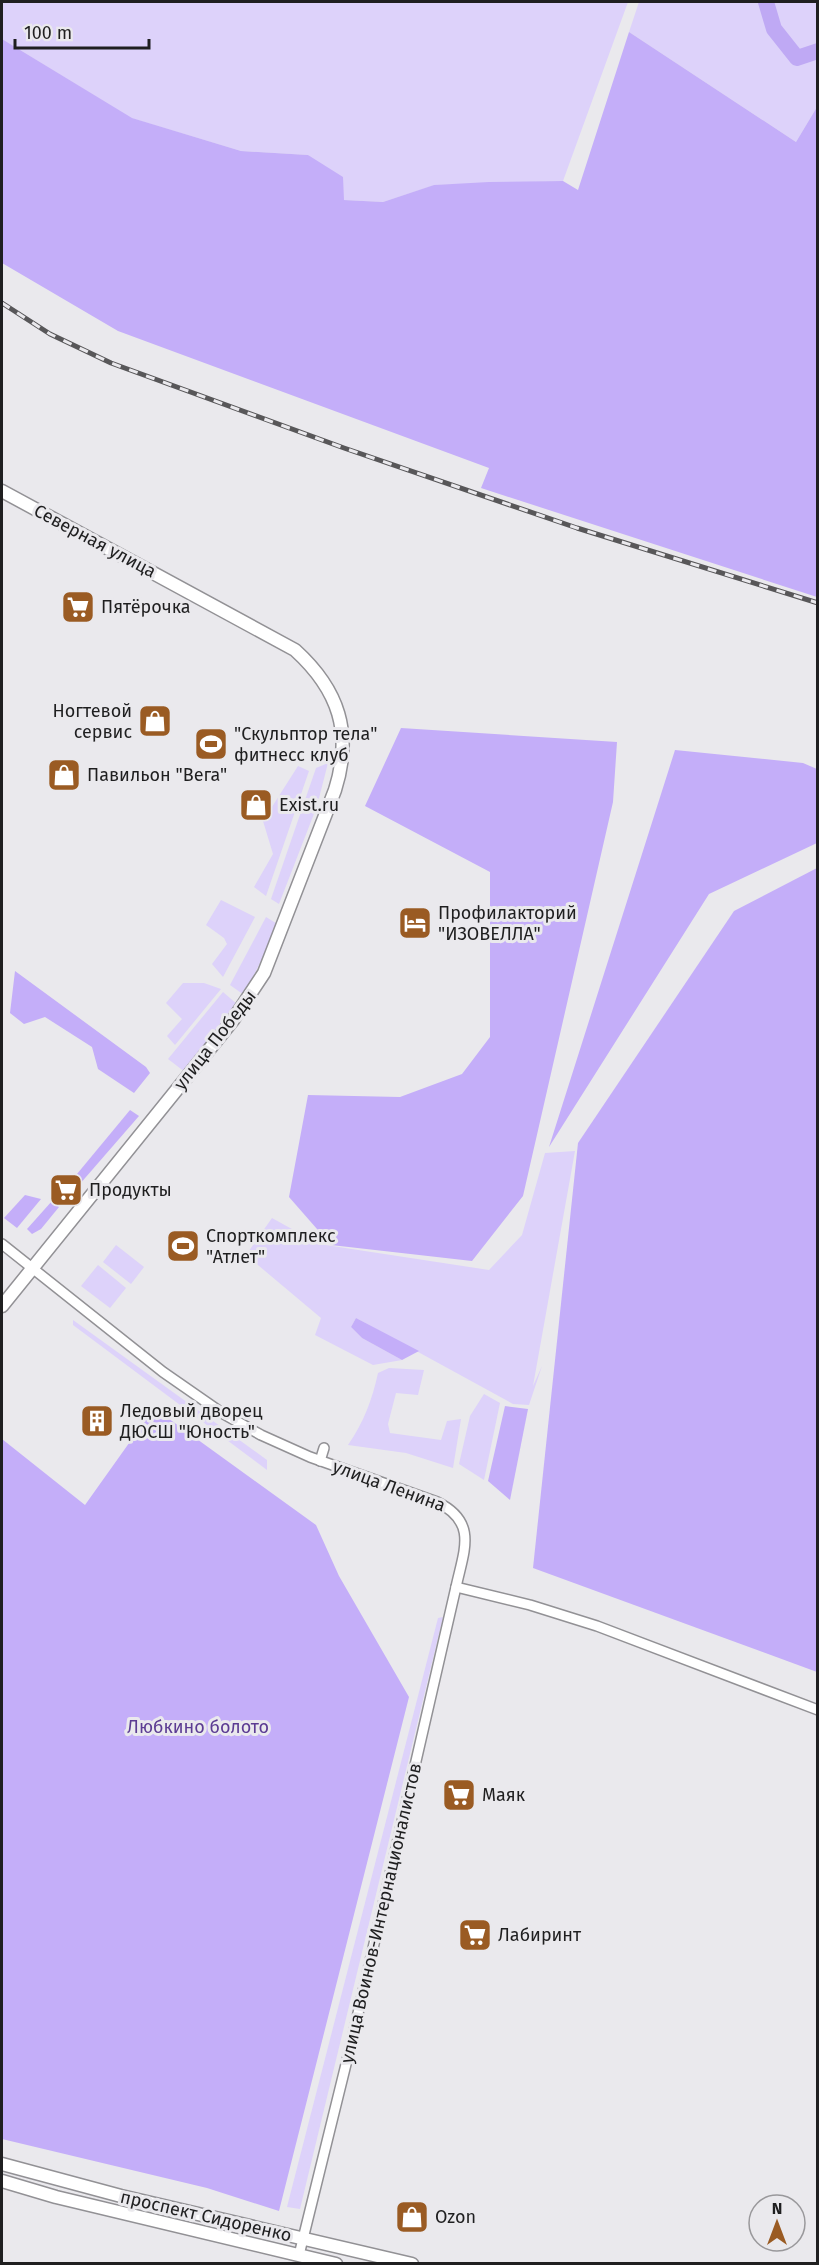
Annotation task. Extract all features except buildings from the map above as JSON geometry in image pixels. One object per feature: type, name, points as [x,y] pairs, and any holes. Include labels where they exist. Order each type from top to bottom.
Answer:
[{"type":"main road","name":"Северная улица","points":[[2,491],[296,650],[317,669],[327,685],[342,729]]},
{"type":"main road","name":"улица Победы","points":[[2,1306],[233,1020],[264,973],[335,790],[343,754],[342,729]]},
{"type":"main road","name":"проспект Сидоренко","points":[[2,2164],[81,2186],[412,2264]]},
{"type":"main road","name":"проспект Сидоренко","points":[[2,2181],[56,2198],[336,2264]]},
{"type":"street","name":"улица Ленина","points":[[2,1244],[163,1372],[222,1413],[261,1435],[320,1461],[429,1499],[452,1510],[463,1524],[466,1534],[456,1587]]},
{"type":"street","points":[[320,1461],[324,1448]]},
{"type":"street","points":[[456,1587],[530,1605],[597,1626],[818,1710]]},
{"type":"street","name":"улица Воинов-Интернационалистов","points":[[298,2255],[357,2021],[456,1587]]},
{"type":"shaded area","points":[[2,2],[628,2],[563,181],[435,185],[383,202],[344,200],[308,155],[241,151],[131,118],[2,39]]},
{"type":"shaded area","points":[[639,2],[817,2],[817,107],[796,142],[629,32]]},
{"type":"shaded area","points":[[328,763],[317,806],[279,904],[271,899],[316,768]]},
{"type":"shaded area","points":[[298,766],[309,771],[266,896],[254,887],[273,854],[263,821]]},
{"type":"shaded area","points":[[221,900],[255,917],[223,977],[212,964],[227,944],[224,938],[206,925]]},
{"type":"shaded area","points":[[266,917],[279,925],[244,995],[230,985]]},
{"type":"shaded area","points":[[183,983],[204,983],[221,989],[175,1045],[167,1036],[182,1019],[166,1003]]},
{"type":"shaded area","points":[[223,992],[238,1005],[185,1072],[168,1059]]},
{"type":"shaded area","points":[[575,1151],[533,1386],[542,1366],[529,1405],[513,1404],[356,1318],[351,1327],[362,1338],[402,1360],[373,1365],[315,1335],[321,1318],[246,1255],[272,1218],[319,1244],[489,1270],[522,1235],[545,1153]]},
{"type":"shaded area","points":[[116,1245],[144,1267],[131,1284],[103,1262]]},
{"type":"shaded area","points":[[98,1265],[126,1288],[110,1308],[81,1286]]},
{"type":"shaded area","points":[[73,1320],[267,1460],[267,1470],[73,1325]]},
{"type":"shaded area","points":[[389,1368],[424,1370],[418,1395],[396,1393],[388,1424],[390,1433],[441,1440],[447,1421],[461,1419],[453,1468],[406,1453],[348,1445],[367,1410],[378,1373]]},
{"type":"shaded area","points":[[484,1394],[500,1403],[484,1480],[459,1464],[470,1416]]},
{"type":"shaded area","points":[[443,1617],[300,2209],[287,2207],[438,1618]]},
{"type":"green space","points":[[629,32],[796,142],[817,107],[817,597],[481,488],[489,468],[118,331],[2,263],[2,39],[132,118],[241,151],[308,155],[343,177],[344,200],[383,202],[434,185],[563,181],[578,190]]},
{"type":"green space","points":[[401,728],[617,742],[613,802],[523,1196],[472,1261],[331,1245],[289,1197],[308,1095],[400,1097],[462,1074],[490,1037],[490,872],[365,806]]},
{"type":"green space","points":[[675,750],[803,763],[817,769],[817,843],[709,894],[549,1147]]},
{"type":"green space","points":[[817,868],[817,1672],[533,1568],[578,1143],[734,911]]},
{"type":"green space","points":[[15,971],[146,1067],[150,1073],[134,1093],[98,1069],[92,1047],[45,1017],[24,1024],[10,1013]]},
{"type":"green space","points":[[130,1110],[139,1116],[79,1185],[72,1180]]},
{"type":"green space","points":[[25,1195],[41,1199],[17,1228],[4,1218]]},
{"type":"green space","points":[[52,1201],[59,1207],[41,1229],[32,1234],[27,1229]]},
{"type":"green space","points":[[356,1318],[419,1351],[402,1360],[362,1338],[351,1327]]},
{"type":"green space","points":[[505,1406],[528,1409],[510,1500],[488,1481]]},
{"type":"green space","name":"Любкино болото","points":[[154,1408],[316,1525],[339,1576],[409,1697],[279,2211],[207,2188],[2,2139],[2,1439],[85,1505]]},
{"type":"waterway","points":[[766,2],[774,29],[797,58],[818,51]]},
{"type":"railway","points":[[2,303],[50,334],[111,363],[344,448],[577,528],[818,603]]},
{"type":"place","name":"Пятёрочка","points":[[78,607]]},
{"type":"place","name":"Ногтевой сервис","points":[[155,721]]},
{"type":"place","name":"\"Скульптор тела\" фитнесс клуб","points":[[211,744]]},
{"type":"place","name":"Павильон \"Вега\"","points":[[64,775]]},
{"type":"place","name":"Exist.ru","points":[[256,805]]},
{"type":"place","name":"Профилакторий \"ИЗОВЕЛЛА\"","points":[[415,923]]},
{"type":"place","name":"Продукты","points":[[66,1190]]},
{"type":"place","name":"Спорткомплекс \"Атлет\"","points":[[183,1246]]},
{"type":"place","name":"Ледовый дворец ДЮСШ \"Юность\"","points":[[97,1421]]},
{"type":"place","name":"Маяк","points":[[459,1795]]},
{"type":"place","name":"Лабиринт","points":[[475,1935]]},
{"type":"place","name":"Ozon","points":[[412,2217]]}]
